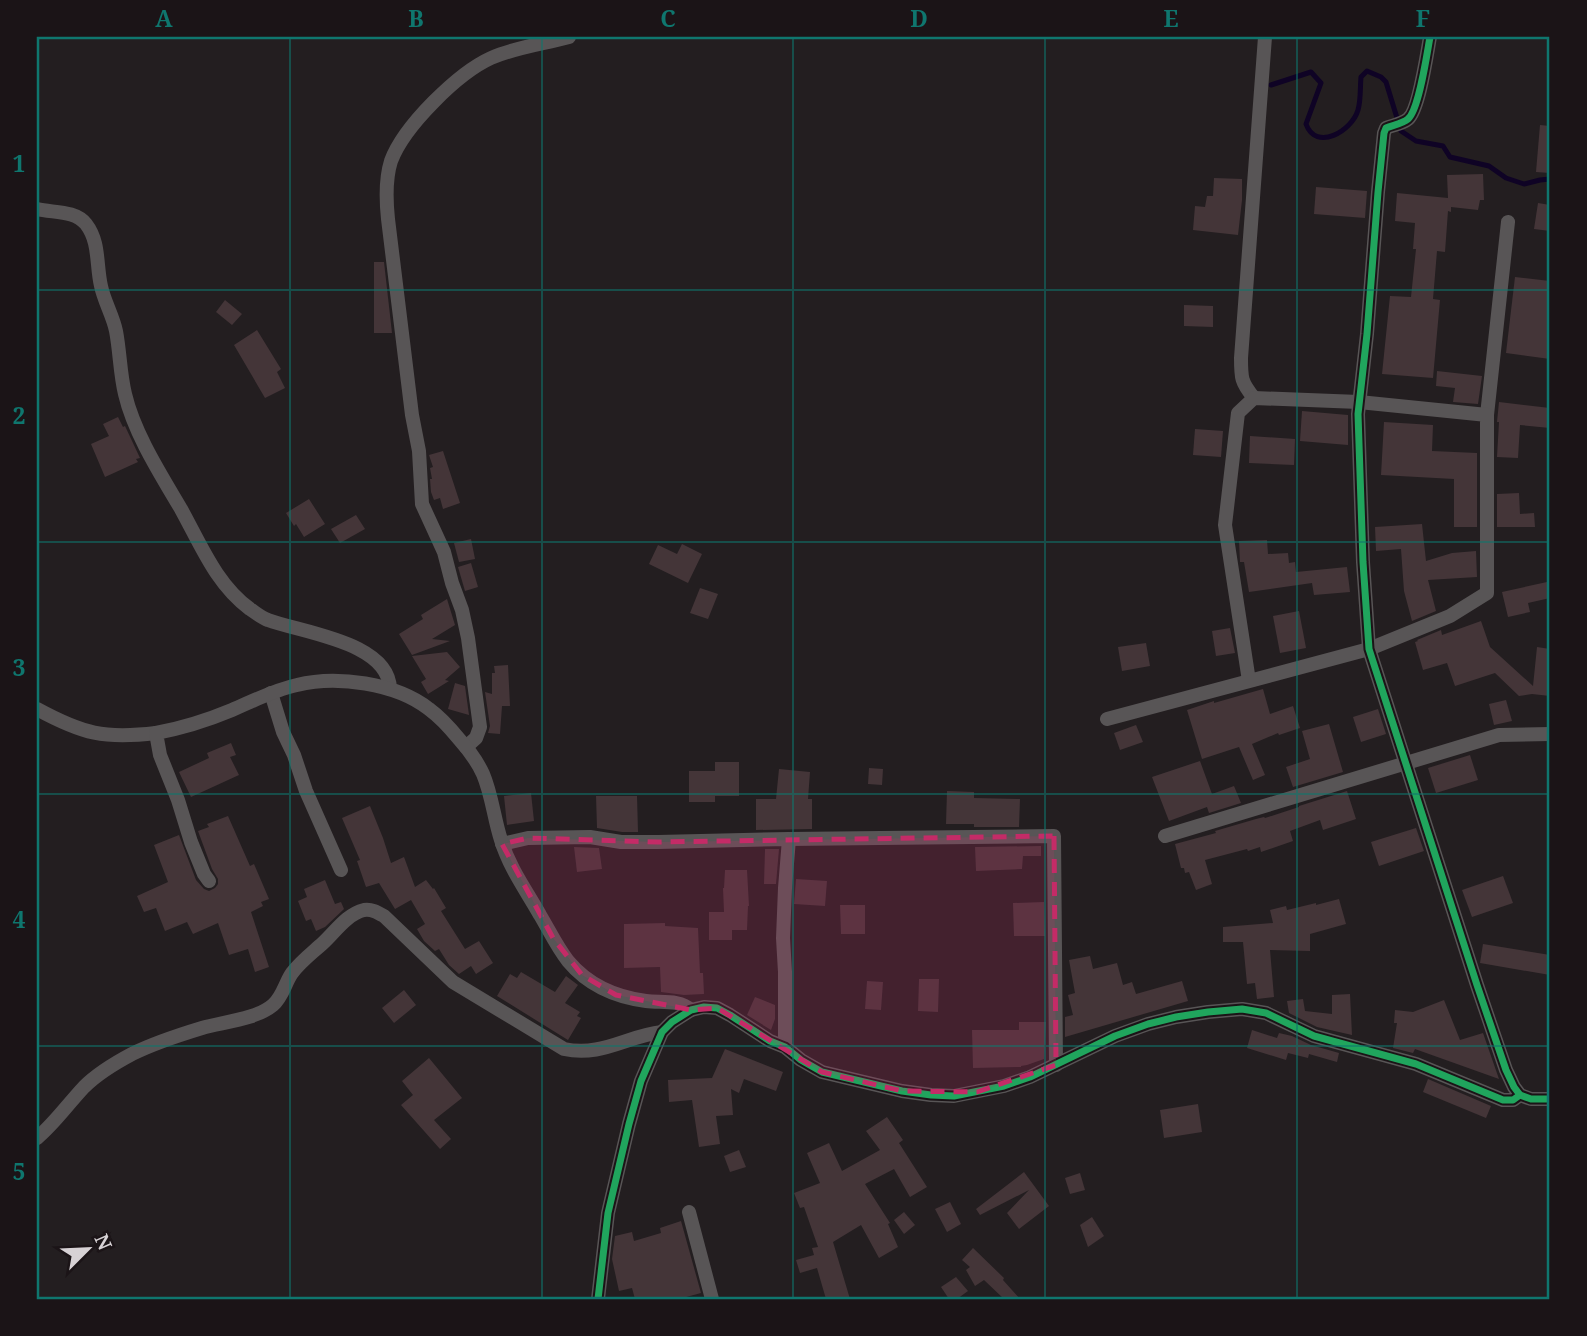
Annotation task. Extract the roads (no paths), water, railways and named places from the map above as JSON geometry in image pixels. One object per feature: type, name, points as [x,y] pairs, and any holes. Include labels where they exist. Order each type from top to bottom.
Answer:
[{"type":"street","points":[[466,747],[476,738],[480,727],[479,714],[462,610],[444,552],[422,504],[418,451],[388,219],[387,178],[391,160],[414,124],[463,76],[487,60],[507,52],[569,37]]},
{"type":"street","points":[[1254,398],[1241,377],[1241,358],[1265,37]]},
{"type":"street","points":[[1430,37],[1413,112],[1406,121],[1386,128],[1384,133],[1358,414],[1369,649],[1506,1070],[1520,1095],[1531,1099],[1550,1099]]},
{"type":"street","points":[[37,209],[69,213],[80,218],[93,238],[100,284],[116,327],[126,397],[154,462],[219,577],[234,595],[265,619],[326,635],[376,659],[390,679],[390,689]]},
{"type":"street","points":[[1107,719],[1369,649],[1450,616],[1487,593],[1487,415],[1508,222]]},
{"type":"street","points":[[1249,681],[1225,525],[1238,413],[1254,398],[1359,402],[1487,415]]},
{"type":"street","points":[[37,709],[81,730],[127,737],[195,724],[296,685],[320,682],[365,684],[390,689],[410,698],[429,708],[451,730],[466,747],[483,775],[502,844],[519,883],[567,960],[597,987],[616,995],[647,1002],[675,1003],[685,1005],[691,1010]]},
{"type":"street","points":[[271,694],[306,791],[341,870]]},
{"type":"street","points":[[156,733],[160,755],[191,842],[209,881]]},
{"type":"street","points":[[1165,836],[1499,735],[1550,734]]},
{"type":"street","points":[[502,844],[528,838],[590,837],[621,842],[658,842],[1054,836],[1056,1065]]},
{"type":"street","points":[[785,1047],[783,938],[789,839]]},
{"type":"street","points":[[37,1138],[87,1085],[109,1067],[165,1041],[262,1012],[280,996],[291,974],[305,957],[345,921],[368,909],[384,916],[453,982],[565,1049],[592,1051],[662,1032]]},
{"type":"street","points":[[598,1299],[608,1213],[641,1081],[662,1032],[691,1010],[704,1007],[717,1008],[822,1072],[931,1095],[954,1096],[1004,1086],[1148,1024],[1208,1012],[1242,1009],[1266,1013],[1314,1035],[1416,1063],[1503,1100],[1513,1100],[1520,1095]]},
{"type":"street","points":[[689,1212],[712,1299]]},
{"type":"waterway","points":[[1271,85],[1311,72],[1321,83],[1306,124],[1318,137],[1325,137],[1342,131],[1354,118],[1359,106],[1361,77],[1367,71],[1386,82],[1401,131],[1416,141],[1443,146],[1450,157],[1489,166],[1506,178],[1524,184],[1550,179]]}]
